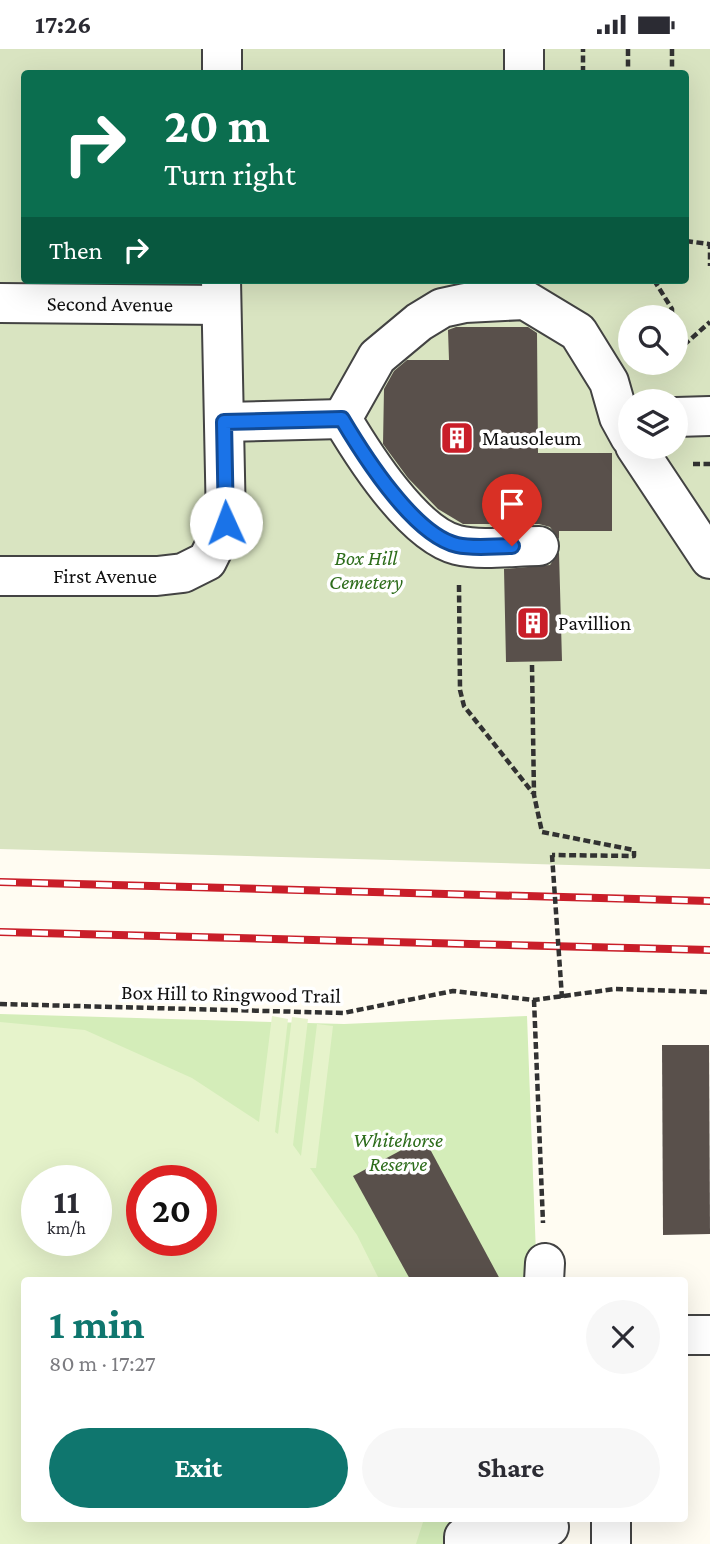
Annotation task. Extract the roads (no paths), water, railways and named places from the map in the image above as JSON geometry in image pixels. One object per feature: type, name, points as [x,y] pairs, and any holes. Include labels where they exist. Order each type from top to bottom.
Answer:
[{"type":"street","points":[[222,49],[222,70]]},
{"type":"street","points":[[524,49],[524,70]]},
{"type":"street","points":[[342,419],[377,357],[419,322],[442,308],[525,290],[578,332],[609,382],[618,403]]},
{"type":"street","points":[[221,292],[224,422],[342,419]]},
{"type":"street","name":"Second Avenue","points":[[0,303],[221,292]]},
{"type":"street","points":[[688,417],[710,417]]},
{"type":"street","points":[[342,419],[373,471],[434,535],[458,545],[539,546]]},
{"type":"street","name":"First Avenue","points":[[0,576],[157,576],[183,573],[207,561],[226,523],[224,422]]},
{"type":"street","points":[[648,459],[710,559]]},
{"type":"street","points":[[688,1335],[710,1335]]},
{"type":"street","points":[[611,1522],[611,1544]]},
{"type":"street","points":[[464,1544],[464,1537],[549,1530]]},
{"type":"railway","points":[[0,882],[710,901]]},
{"type":"railway","points":[[0,932],[710,950]]},
{"type":"place","name":"Mausoleum","points":[[457,438]]},
{"type":"place","name":"Pavillion","points":[[533,623]]},
{"type":"park label","name":"Box Hill Cemetery","points":[[366,570]]},
{"type":"park label","name":"Whitehorse Reserve","points":[[398,1152]]}]
